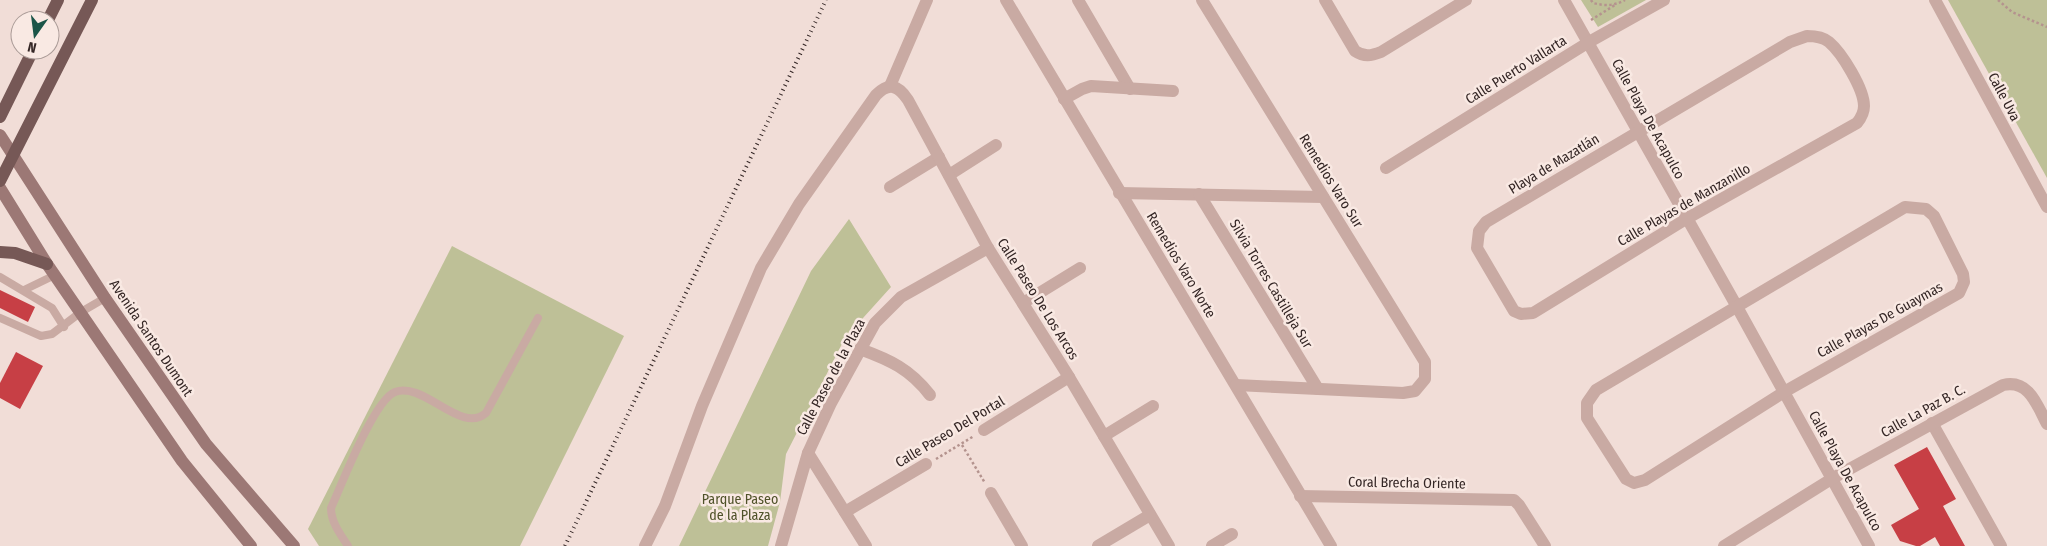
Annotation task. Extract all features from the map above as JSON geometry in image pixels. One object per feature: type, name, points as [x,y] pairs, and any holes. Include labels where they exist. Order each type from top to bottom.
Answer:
[{"type":"main road","points":[[0,181],[92,0]]},
{"type":"main road","points":[[0,117],[29,60]]},
{"type":"main road","name":"Avenida Santos Dumont","points":[[0,135],[105,298],[206,444],[294,546]]},
{"type":"main road","points":[[0,188],[48,264],[182,461],[251,546]]},
{"type":"main road","points":[[0,252],[15,253],[48,264]]},
{"type":"street","points":[[645,546],[665,506],[702,406],[761,268],[799,204],[876,95],[884,87],[890,86],[927,0]]},
{"type":"street","name":"Remedios Varo Norte","points":[[1006,0],[1331,546]]},
{"type":"street","points":[[1078,0],[1130,89]]},
{"type":"street","name":"Remedios Varo Sur","points":[[1202,0],[1425,362],[1425,379],[1415,391],[1404,393],[1318,389]]},
{"type":"street","points":[[1325,0],[1355,51],[1364,56],[1381,52],[1466,0]]},
{"type":"street","name":"Calle Playa De Acapulco","points":[[1564,0],[1833,478],[1869,546]]},
{"type":"street","name":"Calle Puerto Vallarta","points":[[1386,168],[1589,42],[1664,0]]},
{"type":"street","name":"Calle Uva","points":[[1935,0],[2047,208]]},
{"type":"street","name":"Calle Playas de Manzanillo","points":[[1541,309],[1686,219],[1857,123],[1862,116],[1864,108],[1863,97],[1842,55],[1828,41],[1816,36],[1807,36],[1790,42]]},
{"type":"street","name":"Playa de Mazatlán","points":[[1541,309],[1527,315],[1514,311],[1477,248],[1479,232],[1486,222],[1790,42]]},
{"type":"street","name":"Calle Paseo De Los Arcos","points":[[890,86],[902,91],[908,100],[988,248],[1069,377],[1169,546]]},
{"type":"street","points":[[1064,99],[1091,86],[1173,91]]},
{"type":"street","points":[[949,175],[996,146]]},
{"type":"street","points":[[890,187],[939,157]]},
{"type":"street","points":[[1120,193],[1323,197]]},
{"type":"street","name":"Silvia Torres Castilleja Sur","points":[[1199,194],[1318,389]]},
{"type":"street","name":"Calle Playas De Guaymas","points":[[1905,207],[1926,209],[1934,216],[1963,274],[1964,282],[1959,293],[1784,392],[1645,480],[1634,483],[1626,480],[1587,418],[1588,403],[1596,390],[1736,305],[1905,207]]},
{"type":"street","name":"Calle Paseo de la Plaza","points":[[780,546],[808,453],[831,403],[875,324],[901,297],[988,248]]},
{"type":"street","points":[[1023,304],[1080,268]]},
{"type":"street","points":[[860,349],[892,361],[909,373],[930,395]]},
{"type":"street","name":"Calle Paseo Del Portal","points":[[984,430],[1069,377]]},
{"type":"street","name":"Calle La Paz B. C.","points":[[1724,546],[1833,478],[2003,385],[2018,384],[2029,392],[2047,424]]},
{"type":"street","points":[[1236,385],[1318,389]]},
{"type":"street","points":[[1104,436],[1153,406]]},
{"type":"street","points":[[1932,423],[2001,546]]},
{"type":"street","points":[[808,453],[866,546]]},
{"type":"street","name":"Calle Paseo Del Portal","points":[[845,512],[926,464]]},
{"type":"street","points":[[991,493],[1022,546]]},
{"type":"street","name":"Coral Brecha Oriente","points":[[1300,496],[1514,500],[1519,504],[1545,546]]},
{"type":"street","points":[[1098,546],[1150,515]]},
{"type":"street","points":[[1212,546],[1232,534]]},
{"type":"lane","points":[[24,290],[56,276]]},
{"type":"lane","points":[[0,277],[52,308],[64,326]]},
{"type":"lane","points":[[0,318],[41,336],[52,334],[105,298]]},
{"type":"lane","points":[[348,546],[334,523],[331,516],[331,508],[375,414],[388,396],[395,392],[411,391],[468,419],[481,418],[486,413],[538,318]]},
{"type":"path","points":[[1591,0],[1592,3],[1615,5]]},
{"type":"path","points":[[1591,19],[1626,0]]},
{"type":"path","points":[[1998,0],[2012,12],[2047,27]]},
{"type":"path","name":"Calle Paseo Del Portal","points":[[926,464],[962,445],[984,430]]},
{"type":"path","points":[[962,445],[991,493]]},
{"type":"green space","points":[[1581,0],[1646,0],[1598,27]]},
{"type":"green space","points":[[1948,0],[2047,0],[2047,178]]},
{"type":"green space","name":"Parque Paseo de la Plaza","points":[[849,219],[891,287],[845,338],[786,454],[780,502],[768,546],[679,546],[811,271]]},
{"type":"green space","points":[[452,246],[624,336],[520,546],[319,546],[308,529]]},
{"type":"building","points":[[0,290],[35,307],[28,322],[0,308]]},
{"type":"building","points":[[16,352],[43,366],[20,409],[0,398],[0,383]]},
{"type":"building","points":[[1927,447],[1956,499],[1943,506],[1965,546],[1940,546],[1935,537],[1920,546],[1916,546],[1900,541],[1891,525],[1919,509],[1894,465]]},
{"type":"railway","points":[[565,546],[826,0]]}]
